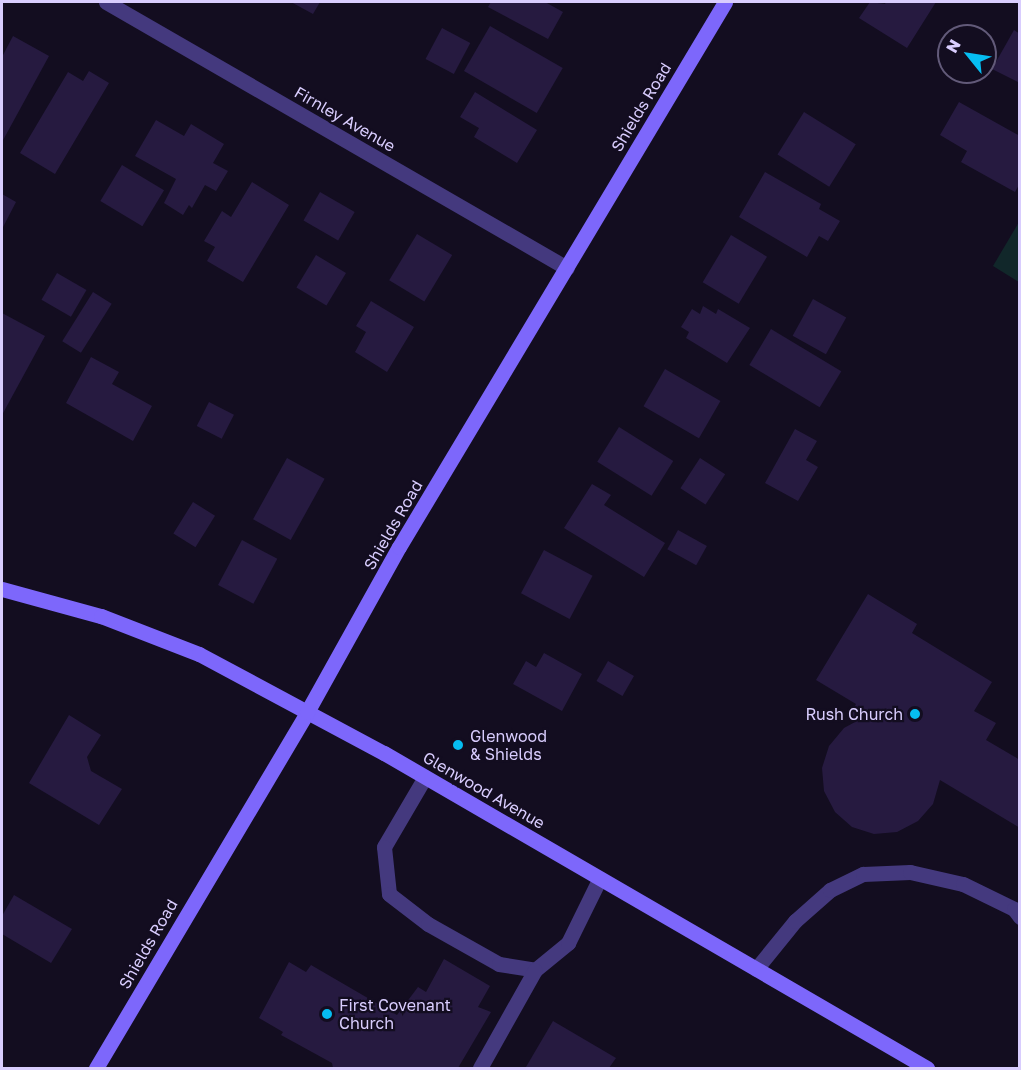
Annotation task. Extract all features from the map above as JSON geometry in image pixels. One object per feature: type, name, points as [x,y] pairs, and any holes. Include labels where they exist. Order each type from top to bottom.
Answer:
[{"type":"main road","name":"Shields Road","points":[[96,1068],[307,712],[399,547],[725,2]]},
{"type":"main road","name":"Glenwood Avenue","points":[[2,589],[101,616],[199,654],[425,777],[927,1068]]},
{"type":"street","name":"Firnley Avenue","points":[[106,2],[567,268]]},
{"type":"street","points":[[425,777],[384,847],[389,894],[428,924],[499,964],[535,970]]},
{"type":"street","points":[[756,969],[791,925],[804,913],[830,890],[863,874],[910,872],[963,884],[1018,910]]},
{"type":"street","points":[[480,1068],[535,970],[568,943],[600,878]]},
{"type":"green space","points":[[1019,222],[1019,282],[993,266]]},
{"type":"building","points":[[291,2],[320,2],[313,14]]},
{"type":"building","points":[[491,2],[545,2],[563,12],[548,39],[488,7]]},
{"type":"building","points":[[870,2],[885,4],[886,2],[936,2],[907,48],[859,18]]},
{"type":"building","points":[[490,26],[563,68],[537,113],[464,71]]},
{"type":"building","points":[[442,28],[470,43],[454,74],[426,59]]},
{"type":"building","points":[[1014,30],[1020,34],[1020,83],[997,72],[997,60]]},
{"type":"building","points":[[13,36],[49,56],[2,142],[2,57]]},
{"type":"building","points":[[89,71],[109,83],[55,174],[20,153],[68,72],[83,81]]},
{"type":"building","points":[[475,92],[537,130],[517,163],[474,137],[479,128],[460,117]]},
{"type":"building","points":[[959,102],[1020,136],[1020,183],[1015,192],[961,162],[967,151],[940,135]]},
{"type":"building","points":[[804,112],[856,144],[829,187],[778,154]]},
{"type":"building","points":[[156,120],[184,136],[191,124],[224,144],[213,163],[228,171],[216,191],[205,185],[192,208],[189,205],[183,215],[164,203],[176,179],[135,156]]},
{"type":"building","points":[[122,165],[164,190],[142,226],[100,201]]},
{"type":"building","points":[[765,172],[821,204],[819,209],[840,221],[828,241],[819,236],[807,257],[739,217]]},
{"type":"building","points":[[252,182],[289,205],[243,282],[207,261],[215,247],[204,241],[222,211],[231,217]]},
{"type":"building","points":[[320,192],[355,212],[338,241],[304,221]]},
{"type":"building","points":[[2,194],[16,202],[2,229]]},
{"type":"building","points":[[417,234],[452,255],[424,301],[389,280]]},
{"type":"building","points":[[731,235],[767,257],[739,304],[703,282]]},
{"type":"building","points":[[316,255],[346,273],[326,306],[296,288]]},
{"type":"building","points":[[57,273],[86,290],[71,317],[42,300]]},
{"type":"building","points":[[93,292],[112,304],[81,353],[62,341]]},
{"type":"building","points":[[813,299],[846,317],[826,354],[793,336]]},
{"type":"building","points":[[371,301],[414,327],[387,372],[355,352],[366,332],[356,326]]},
{"type":"building","points":[[703,306],[716,314],[718,309],[750,328],[727,363],[686,338],[689,332],[681,327],[692,309],[700,314]]},
{"type":"building","points":[[2,313],[45,336],[2,415]]},
{"type":"building","points":[[771,329],[841,371],[820,407],[749,365]]},
{"type":"building","points":[[91,357],[119,372],[112,384],[152,406],[133,441],[66,403]]},
{"type":"building","points":[[665,369],[720,401],[699,438],[644,406]]},
{"type":"building","points":[[209,402],[234,415],[222,439],[197,426]]},
{"type":"building","points":[[619,427],[673,461],[652,496],[597,462]]},
{"type":"building","points":[[795,429],[817,441],[806,460],[818,467],[798,501],[765,483]]},
{"type":"building","points":[[287,458],[325,479],[291,540],[253,519]]},
{"type":"building","points":[[700,458],[725,474],[706,505],[680,488]]},
{"type":"building","points":[[592,484],[611,495],[604,505],[665,543],[644,577],[564,528]]},
{"type":"building","points":[[193,502],[215,516],[195,547],[173,533]]},
{"type":"building","points":[[678,530],[707,546],[696,565],[667,549]]},
{"type":"building","points":[[242,540],[277,559],[253,604],[218,585]]},
{"type":"building","points":[[544,550],[593,576],[570,619],[521,593]]},
{"type":"building","name":"Rush Church","points":[[868,594],[917,624],[912,633],[992,682],[974,711],[996,723],[986,740],[1020,760],[1020,828],[940,780],[933,804],[918,821],[897,832],[874,834],[852,827],[835,812],[824,791],[822,768],[829,746],[844,728],[855,722],[848,717],[856,704],[816,680]]},
{"type":"building","points":[[544,653],[582,674],[562,711],[513,684],[526,661],[536,667]]},
{"type":"building","points":[[608,661],[634,676],[622,696],[596,681]]},
{"type":"building","points":[[69,715],[101,735],[87,757],[91,771],[122,789],[99,825],[29,783]]},
{"type":"building","points":[[14,895],[72,929],[51,963],[2,934],[2,916]]},
{"type":"building","name":"First Covenant Church","points":[[444,959],[490,986],[478,1007],[491,1012],[458,1068],[333,1068],[332,1063],[281,1035],[283,1032],[259,1018],[289,962],[306,972],[311,965],[397,1015],[418,987],[426,992]]},
{"type":"building","points":[[553,1021],[616,1058],[609,1068],[526,1067]]},
{"type":"place","name":"Rush Church","points":[[915,714]]},
{"type":"place","name":"Glenwood & Shields","points":[[458,745]]},
{"type":"place","name":"First Covenant Church","points":[[327,1014]]}]
